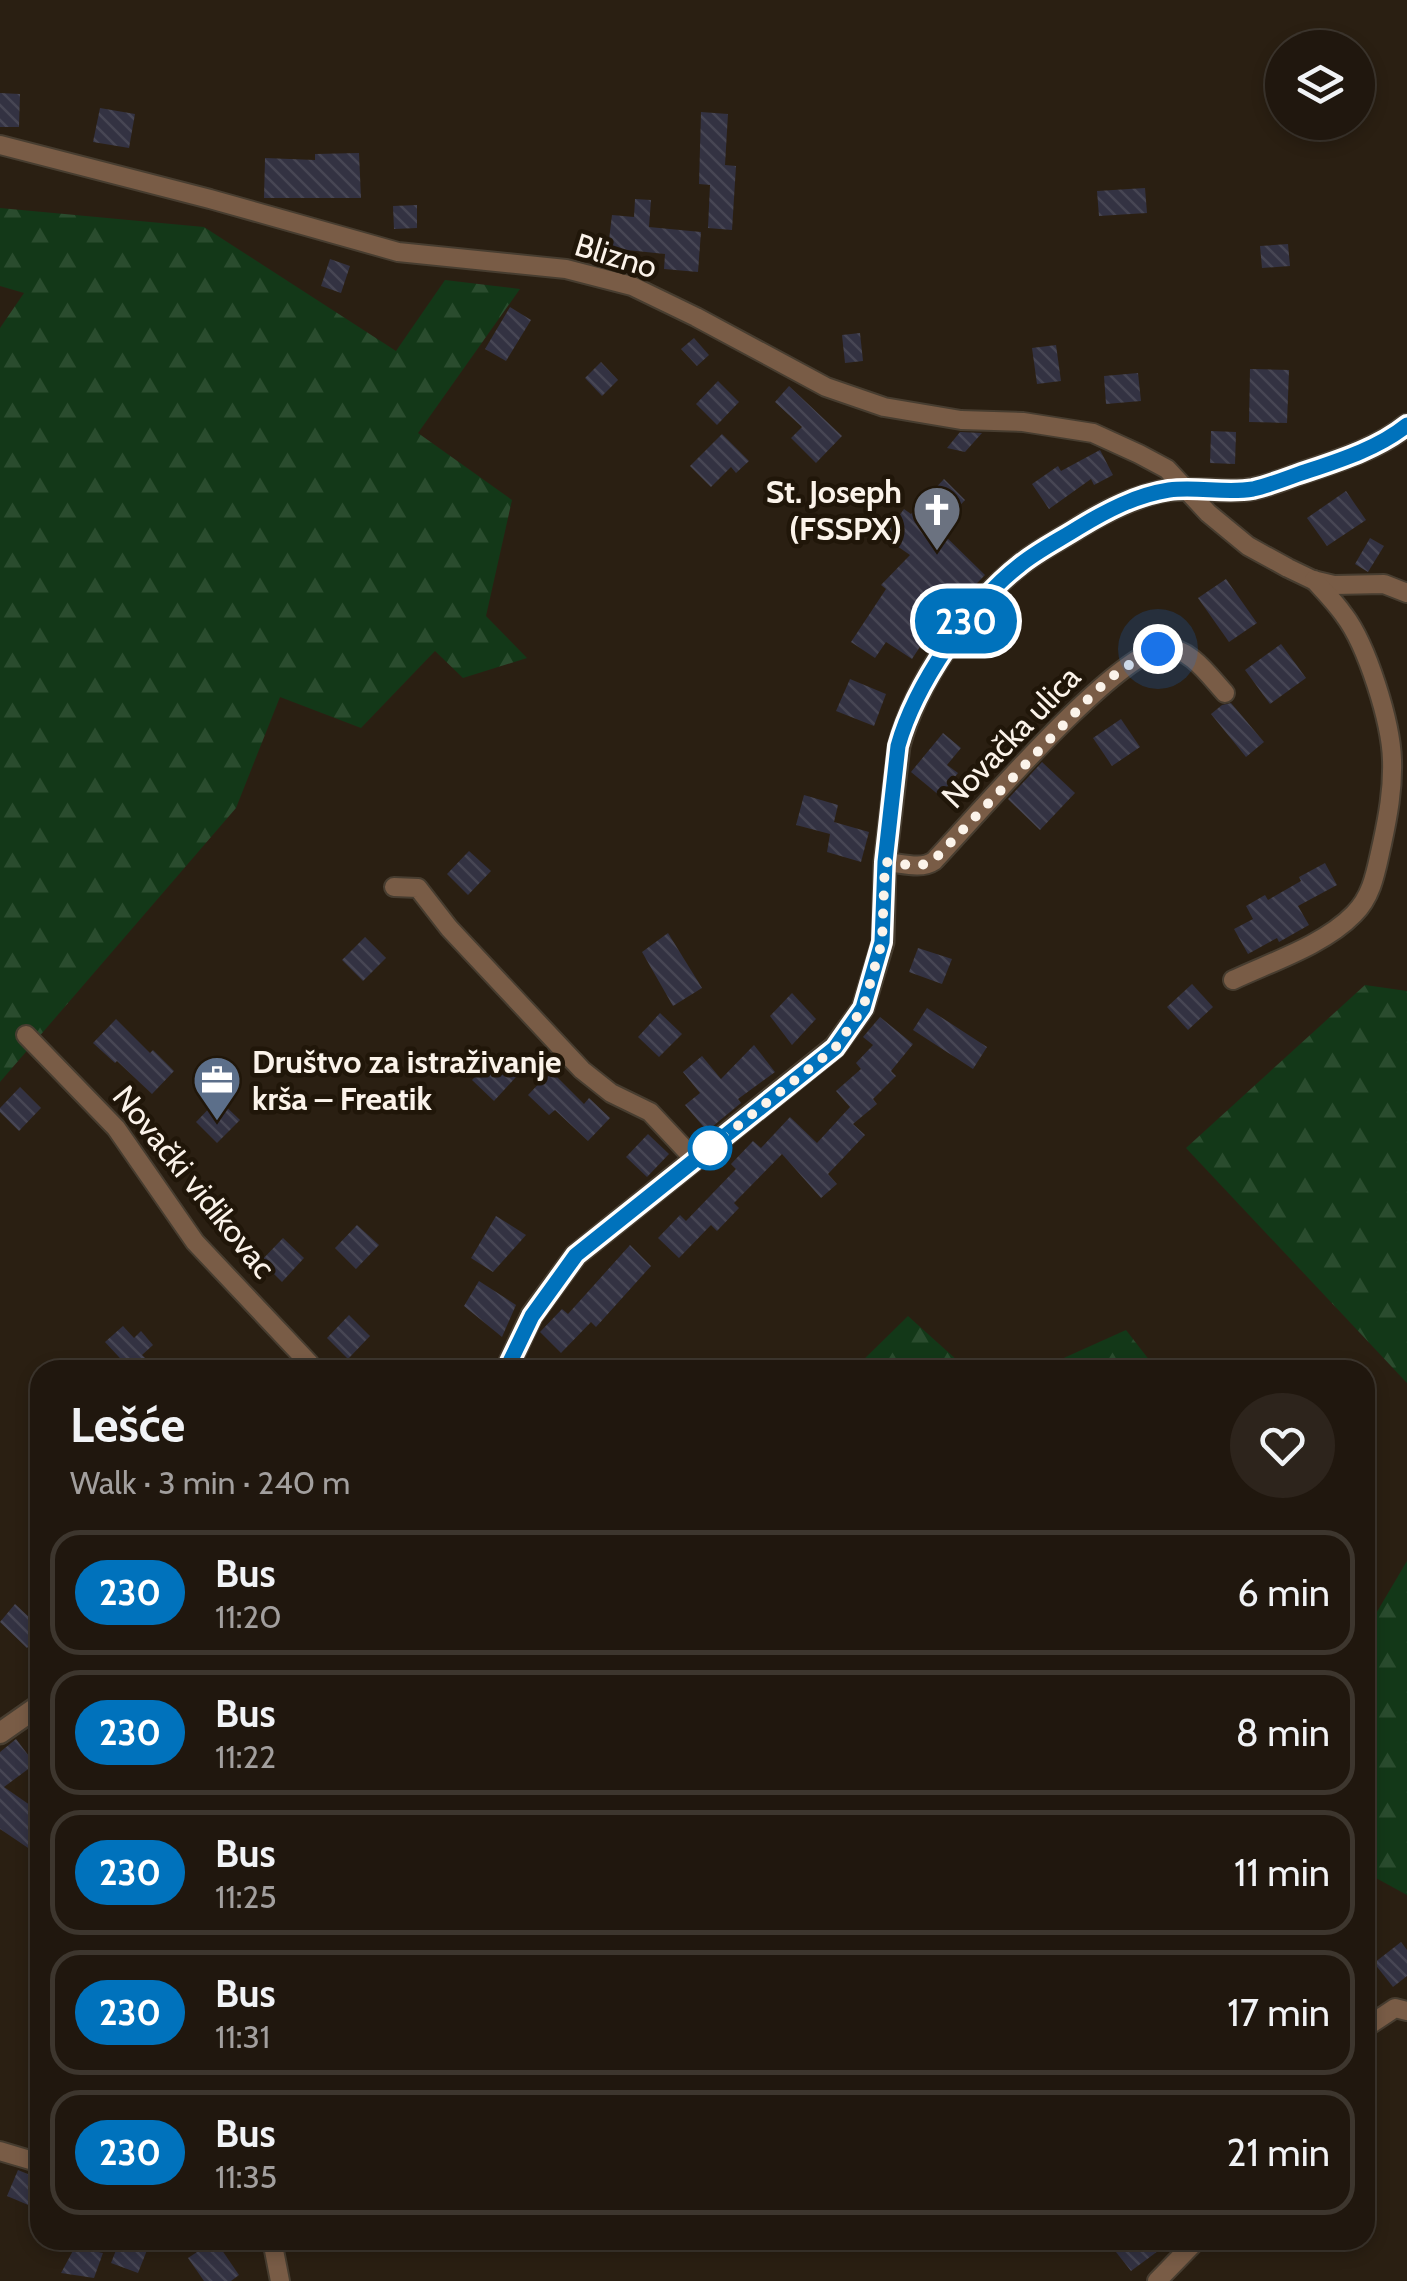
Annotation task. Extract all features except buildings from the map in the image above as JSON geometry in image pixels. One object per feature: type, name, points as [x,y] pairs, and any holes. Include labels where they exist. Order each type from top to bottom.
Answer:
[{"type":"street","name":"Blizno","points":[[0,145],[398,252],[566,269],[632,286],[826,387],[884,406],[961,420],[1024,422],[1093,433],[1167,469],[1208,513],[1248,546],[1313,580]]},
{"type":"street","name":"Novačka ulica","points":[[511,1360],[532,1316],[576,1255],[835,1048],[863,1008],[882,942],[885,862],[898,746],[926,682],[993,588],[1021,563],[1108,510],[1168,490],[1232,491],[1271,484],[1379,444],[1407,425]]},
{"type":"street","points":[[1313,580],[1384,584],[1407,593]]},
{"type":"street","points":[[1232,980],[1314,942],[1353,915],[1373,887],[1390,804],[1392,760],[1374,678],[1344,615],[1313,580]]},
{"type":"street","name":"Novačka ulica","points":[[885,862],[920,866],[934,860],[1095,692],[1144,655],[1168,647],[1180,652],[1207,672],[1224,694]]},
{"type":"street","points":[[394,886],[418,888],[448,928],[582,1070],[611,1093],[650,1112],[696,1160]]},
{"type":"street","name":"Novački vidikovac","points":[[26,1035],[116,1128],[195,1242],[306,1360]]},
{"type":"street","points":[[0,1733],[30,1712]]},
{"type":"street","points":[[1375,2021],[1395,2008],[1407,2011]]},
{"type":"street","points":[[0,2151],[30,2160]]},
{"type":"street","points":[[274,2250],[280,2281]]},
{"type":"street","points":[[1157,2281],[1186,2250]]},
{"type":"green space","points":[[0,208],[204,227],[396,351],[445,280],[520,289],[418,433],[512,500],[486,616],[527,658],[463,678],[435,651],[361,728],[280,697],[236,808],[0,1082],[0,328],[24,293],[0,286]]},
{"type":"green space","points":[[1365,985],[1407,991],[1407,1383],[1186,1148]]},
{"type":"green space","points":[[908,1316],[957,1360],[863,1360]]},
{"type":"green space","points":[[1126,1330],[1149,1360],[1059,1360]]},
{"type":"green space","points":[[1407,1561],[1407,1895],[1375,1877],[1375,1615]]},
{"type":"bus line","name":"230","points":[[511,1360],[532,1316],[576,1255],[835,1048],[863,1008],[882,942],[885,862],[898,746],[926,682],[993,588],[1021,563],[1108,510],[1168,490],[1252,489],[1379,444],[1407,425]]},
{"type":"place","name":"St. Joseph (FSSPX)","points":[[937,552]]},
{"type":"place","name":"Društvo za istraživanje krša – Freatik","points":[[217,1122]]},
{"type":"route","points":[[710,1148],[835,1048],[863,1008],[882,942],[885,862],[920,866],[934,860],[1095,692],[1120,670],[1158,649]]}]
